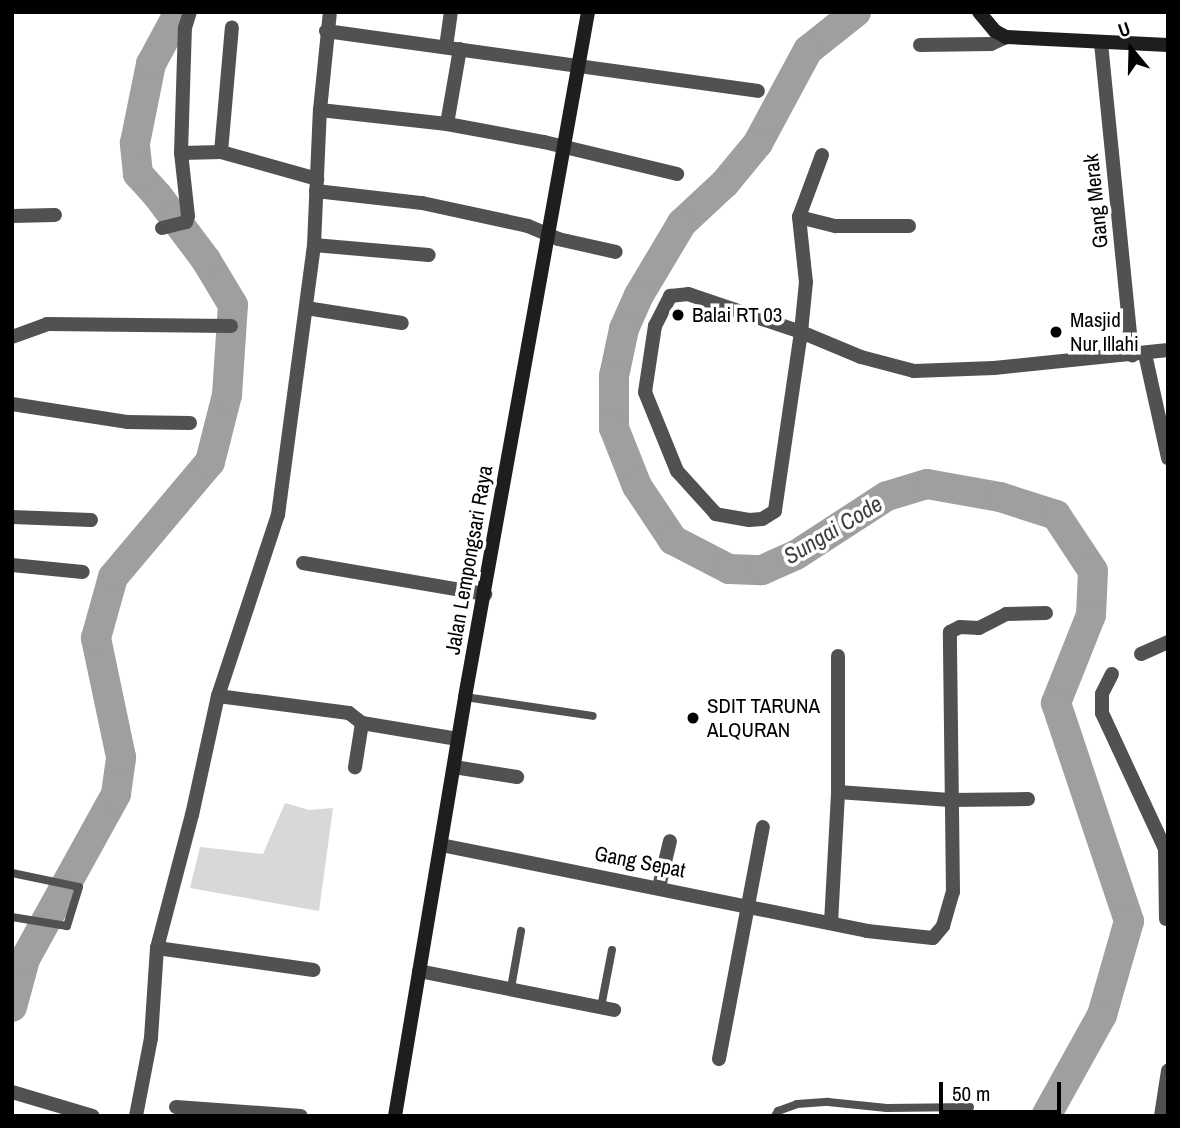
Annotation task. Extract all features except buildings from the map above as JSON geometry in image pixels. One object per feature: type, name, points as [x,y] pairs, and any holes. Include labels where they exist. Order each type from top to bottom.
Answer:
[{"type":"main road","name":"Jalan Lempongsari Raya","points":[[395,1116],[465,697],[587,12]]},
{"type":"main road","points":[[979,12],[995,31],[1006,37],[1168,45]]},
{"type":"street","points":[[166,228],[186,222],[188,210],[181,153],[184,49],[190,12]]},
{"type":"street","points":[[136,1116],[151,1038],[157,948],[192,815],[218,696],[278,515],[314,245],[320,110],[330,12]]},
{"type":"street","points":[[447,124],[453,48],[451,12]]},
{"type":"street","points":[[221,152],[232,27]]},
{"type":"street","points":[[326,31],[758,91]]},
{"type":"street","points":[[920,45],[990,44],[1006,37]]},
{"type":"street","name":"Gang Merak","points":[[1101,43],[1139,355],[1168,458]]},
{"type":"street","points":[[320,110],[447,124],[564,147],[677,174]]},
{"type":"street","points":[[181,153],[221,152],[317,185],[422,203],[528,226],[548,235],[616,252]]},
{"type":"street","points":[[822,155],[799,217],[806,282],[801,332],[775,511],[762,519],[749,520],[716,514],[677,471],[645,391],[655,326],[670,296],[688,294],[801,332],[861,358],[914,371],[1139,355],[1168,350]]},
{"type":"street","points":[[12,216],[55,215]]},
{"type":"street","points":[[799,217],[836,226],[909,226]]},
{"type":"street","points":[[314,245],[429,256]]},
{"type":"street","points":[[306,308],[402,323]]},
{"type":"street","points":[[12,337],[47,324],[231,326]]},
{"type":"street","points":[[12,404],[127,422],[190,423]]},
{"type":"street","points":[[12,517],[91,520]]},
{"type":"street","points":[[303,562],[485,594]]},
{"type":"street","points":[[12,565],[83,572]]},
{"type":"street","points":[[950,800],[950,632],[960,627],[979,628],[1006,614],[1046,613]]},
{"type":"street","points":[[1141,654],[1168,642]]},
{"type":"street","points":[[831,923],[838,792],[838,656]]},
{"type":"street","points":[[1112,674],[1102,694],[1102,713],[1164,849],[1166,919]]},
{"type":"street","points":[[218,696],[349,713],[362,723],[458,739]]},
{"type":"street","points":[[355,767],[362,723]]},
{"type":"street","points":[[454,767],[517,777]]},
{"type":"street","points":[[838,792],[950,800],[1028,799]]},
{"type":"street","name":"Gang Sepat","points":[[442,845],[831,923],[901,936],[933,938],[943,926],[951,907],[950,800]]},
{"type":"street","points":[[719,1059],[764,827]]},
{"type":"street","points":[[659,887],[670,842]]},
{"type":"street","points":[[157,948],[313,970]]},
{"type":"street","points":[[419,971],[608,1008]]},
{"type":"street","points":[[1161,1116],[1168,1071]]},
{"type":"street","points":[[12,1091],[93,1116]]},
{"type":"street","points":[[176,1107],[301,1116]]},
{"type":"lane","points":[[465,697],[593,716]]},
{"type":"lane","points":[[12,873],[79,887],[67,926],[12,917]]},
{"type":"lane","points":[[511,988],[521,930]]},
{"type":"lane","points":[[608,1008],[612,950]]},
{"type":"lane","points":[[775,1116],[778,1111],[796,1104],[828,1102],[887,1108],[970,1107]]},
{"type":"shaded area","points":[[285,803],[309,810],[333,808],[319,911],[190,888],[200,847],[263,854]]},
{"type":"waterway","points":[[12,1007],[25,959],[116,794],[121,757],[96,638],[113,577],[210,462],[227,395],[233,305],[206,260],[138,174],[135,143],[151,64],[179,12]]},
{"type":"waterway","name":"Sungai Code","points":[[856,12],[808,50],[758,143],[725,183],[682,223],[639,295],[624,329],[614,376],[614,428],[637,486],[673,540],[729,569],[762,570],[796,555],[887,496],[927,484],[1000,497],[1056,515],[1093,571],[1091,615],[1056,703],[1129,921],[1102,1015],[1046,1116]]},
{"type":"place","name":"Balai RT 03","points":[[678,315]]},
{"type":"place","name":"Masjid Nur Illahi","points":[[1056,332]]},
{"type":"place","name":"SDIT TARUNA ALQURAN","points":[[693,718]]}]
